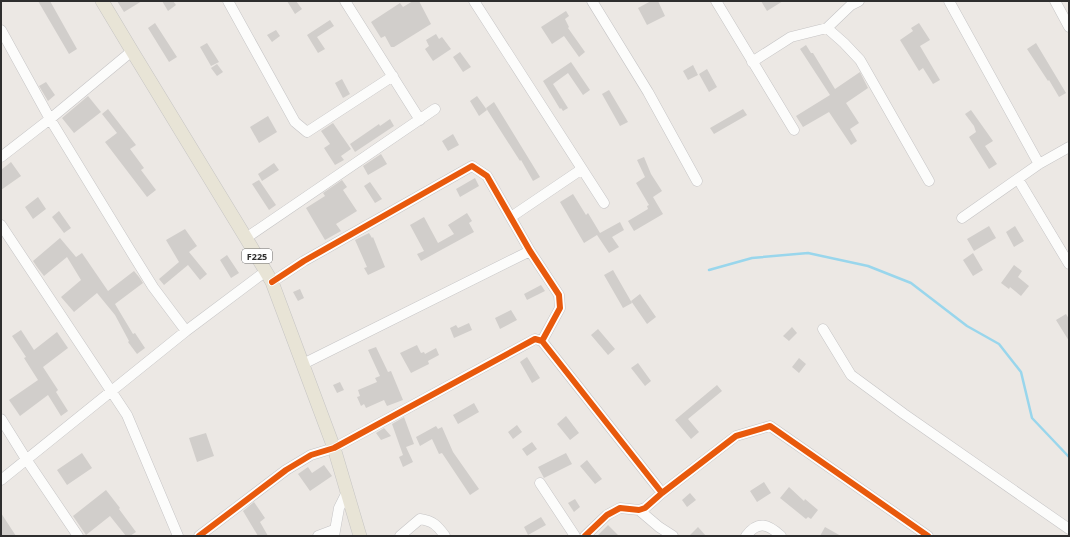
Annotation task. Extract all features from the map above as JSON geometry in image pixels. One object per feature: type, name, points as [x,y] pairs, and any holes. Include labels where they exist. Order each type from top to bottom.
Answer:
[{"type":"main road","name":"F225","points":[[102,1],[269,277],[334,448],[360,536]]},
{"type":"street","points":[[228,1],[296,122],[307,132],[393,76]]},
{"type":"street","points":[[345,1],[420,120]]},
{"type":"street","points":[[474,1],[604,203]]},
{"type":"street","points":[[592,1],[648,92],[697,181]]},
{"type":"street","points":[[716,1],[794,130]]},
{"type":"street","points":[[949,1],[1039,164]]},
{"type":"street","points":[[1055,1],[1069,27]]},
{"type":"street","points":[[752,62],[791,37],[827,28],[853,2]]},
{"type":"street","points":[[827,28],[860,60],[929,181]]},
{"type":"street","points":[[1,30],[50,119],[153,287],[186,331]]},
{"type":"street","points":[[1,157],[50,119],[132,51]]},
{"type":"street","points":[[246,238],[435,109]]},
{"type":"street","points":[[962,218],[1039,164],[1069,147]]},
{"type":"street","points":[[1,480],[186,331],[269,277],[311,257],[472,166],[487,176],[530,251],[559,295],[560,308],[542,341]]},
{"type":"street","points":[[511,217],[582,169]]},
{"type":"street","points":[[1018,179],[1069,264]]},
{"type":"street","points":[[1,225],[127,415],[178,536]]},
{"type":"street","points":[[303,364],[530,251]]},
{"type":"street","points":[[823,329],[851,375],[910,419],[1069,529]]},
{"type":"street","points":[[199,536],[286,470],[311,455],[334,448],[535,339],[542,341],[662,493]]},
{"type":"street","points":[[1,419],[78,536]]},
{"type":"street","points":[[585,536],[607,514],[613,511],[620,508],[639,510],[645,508],[662,493],[736,436],[770,426],[928,536]]},
{"type":"street","points":[[540,483],[575,536]]},
{"type":"street","points":[[318,536],[334,533],[339,508],[347,492]]},
{"type":"street","points":[[639,510],[659,527],[673,536]]},
{"type":"street","points":[[400,536],[420,519],[430,521],[438,527],[444,536]]},
{"type":"street","points":[[746,536],[752,528],[761,525],[770,526],[780,536]]},
{"type":"building","points":[[38,1],[50,1],[77,49],[69,54]]},
{"type":"building","points":[[117,1],[142,1],[124,12]]},
{"type":"building","points":[[162,1],[173,1],[176,5],[168,11]]},
{"type":"building","points":[[287,1],[296,1],[302,9],[295,14]]},
{"type":"building","points":[[413,1],[419,1],[431,24],[394,47],[391,47],[385,36],[381,38],[371,22],[400,3],[403,7]]},
{"type":"building","points":[[651,1],[658,1],[665,16],[647,25],[638,8]]},
{"type":"building","points":[[761,1],[783,1],[767,11]]},
{"type":"building","points":[[566,11],[569,16],[565,19],[569,27],[568,28],[585,52],[579,57],[564,36],[552,44],[541,27]]},
{"type":"building","points":[[330,20],[334,26],[317,37],[325,49],[318,53],[307,35]]},
{"type":"building","points":[[155,23],[177,57],[169,62],[148,28]]},
{"type":"building","points":[[919,23],[930,40],[920,46],[940,80],[933,84],[923,68],[919,71],[900,40],[913,31],[911,28]]},
{"type":"building","points":[[276,30],[280,36],[272,42],[267,35]]},
{"type":"building","points":[[436,34],[439,39],[442,37],[451,49],[433,61],[425,49],[429,46],[426,40]]},
{"type":"building","points":[[207,43],[219,62],[211,66],[200,47]]},
{"type":"building","points":[[1036,43],[1066,93],[1059,97],[1027,49]]},
{"type":"building","points":[[806,45],[811,53],[813,53],[835,89],[860,72],[868,88],[846,103],[859,123],[850,129],[857,141],[851,145],[829,112],[803,127],[796,116],[830,95],[800,49]]},
{"type":"building","points":[[460,52],[471,67],[463,72],[453,57]]},
{"type":"building","points":[[571,62],[590,90],[583,95],[568,73],[553,84],[568,108],[563,111],[561,108],[560,109],[543,81]]},
{"type":"building","points":[[217,64],[223,72],[217,76],[211,68]]},
{"type":"building","points":[[693,65],[698,75],[688,80],[683,71]]},
{"type":"building","points":[[707,69],[717,87],[709,92],[699,74]]},
{"type":"building","points":[[342,79],[350,94],[343,98],[335,83]]},
{"type":"building","points":[[46,82],[55,95],[48,101],[39,86]]},
{"type":"building","points":[[609,90],[628,122],[620,126],[602,94]]},
{"type":"building","points":[[88,96],[101,112],[74,133],[62,118]]},
{"type":"building","points":[[477,96],[487,110],[479,116],[470,101]]},
{"type":"building","points":[[494,102],[540,177],[533,181],[521,160],[520,161],[486,108]]},
{"type":"building","points":[[108,109],[136,145],[130,149],[144,168],[141,170],[156,190],[147,197],[105,142],[117,133],[102,114]]},
{"type":"building","points":[[743,109],[747,115],[714,134],[710,128]]},
{"type":"building","points":[[971,110],[993,141],[985,146],[997,164],[989,169],[969,137],[976,132],[974,126],[965,114]]},
{"type":"building","points":[[268,116],[277,132],[259,143],[250,127]]},
{"type":"building","points":[[390,119],[394,126],[355,152],[350,144],[379,124],[380,126]]},
{"type":"building","points":[[333,123],[351,149],[341,156],[344,160],[335,165],[324,148],[330,144],[321,131]]},
{"type":"building","points":[[453,134],[459,145],[448,151],[442,141]]},
{"type":"building","points":[[381,154],[387,164],[368,175],[363,166]]},
{"type":"building","points":[[644,157],[651,174],[662,191],[653,197],[663,214],[634,231],[628,221],[648,209],[647,206],[649,205],[636,183],[645,177],[637,160]]},
{"type":"building","points":[[11,162],[21,176],[1,190],[1,170]]},
{"type":"building","points":[[274,163],[279,170],[262,181],[258,174]]},
{"type":"building","points":[[475,178],[479,186],[460,197],[456,189]]},
{"type":"building","points":[[259,180],[276,205],[269,210],[252,184]]},
{"type":"building","points":[[342,180],[347,187],[343,190],[357,211],[336,224],[341,231],[325,240],[306,208],[325,196],[323,193]]},
{"type":"building","points":[[370,182],[382,199],[375,203],[364,186]]},
{"type":"building","points":[[573,194],[586,215],[588,213],[600,233],[620,222],[624,230],[612,237],[619,247],[609,253],[597,235],[584,243],[560,202]]},
{"type":"building","points":[[38,197],[46,209],[33,219],[25,207]]},
{"type":"building","points":[[59,211],[71,228],[64,233],[52,217]]},
{"type":"building","points":[[467,213],[472,221],[469,223],[474,232],[421,261],[417,254],[424,251],[410,225],[424,217],[438,243],[454,234],[448,225]]},
{"type":"building","points":[[989,226],[996,238],[974,251],[967,239]]},
{"type":"building","points":[[1015,226],[1024,241],[1014,247],[1006,232]]},
{"type":"building","points":[[185,229],[197,246],[189,252],[207,274],[200,280],[188,265],[164,285],[159,279],[179,262],[166,240]]},
{"type":"building","points":[[369,233],[372,238],[373,237],[385,267],[368,275],[364,268],[367,267],[355,240]]},
{"type":"building","points":[[60,238],[76,257],[82,253],[108,291],[134,271],[143,283],[115,304],[133,334],[135,333],[145,348],[137,354],[128,342],[129,341],[115,315],[97,293],[74,312],[61,297],[81,280],[67,257],[44,276],[33,261]]},
{"type":"building","points":[[973,253],[983,270],[973,276],[963,260]]},
{"type":"building","points":[[227,255],[239,273],[231,278],[220,260]]},
{"type":"building","points":[[1014,265],[1022,271],[1018,277],[1029,286],[1021,296],[1010,287],[1009,289],[1001,283]]},
{"type":"building","points":[[613,270],[632,303],[623,308],[604,275]]},
{"type":"building","points":[[541,285],[545,291],[527,300],[524,294]]},
{"type":"building","points":[[300,289],[304,298],[298,301],[293,292]]},
{"type":"building","points":[[640,294],[656,317],[647,324],[631,301]]},
{"type":"building","points":[[511,310],[517,320],[500,329],[495,318]]},
{"type":"building","points":[[1066,314],[1069,319],[1069,341],[1056,320]]},
{"type":"building","points":[[469,323],[472,330],[454,338],[450,328],[456,325],[458,328]]},
{"type":"building","points":[[792,327],[797,333],[789,341],[783,336]]},
{"type":"building","points":[[598,329],[615,349],[608,355],[591,335]]},
{"type":"building","points":[[21,330],[34,350],[57,332],[68,348],[43,367],[58,390],[56,392],[68,411],[61,416],[48,395],[20,416],[9,400],[38,380],[24,358],[26,357],[12,336]]},
{"type":"building","points":[[417,345],[421,353],[424,352],[425,354],[436,348],[439,355],[428,361],[429,364],[411,373],[400,353]]},
{"type":"building","points":[[376,347],[388,372],[391,371],[403,400],[387,406],[384,400],[366,408],[364,404],[361,406],[357,397],[360,396],[358,390],[377,382],[375,378],[380,376],[368,350]]},
{"type":"building","points":[[527,357],[540,378],[532,383],[520,362]]},
{"type":"building","points":[[799,358],[806,364],[799,373],[792,367]]},
{"type":"building","points":[[638,363],[651,381],[645,386],[631,368]]},
{"type":"building","points":[[340,382],[344,390],[337,393],[333,385]]},
{"type":"building","points":[[717,385],[722,391],[688,419],[699,432],[691,439],[675,420]]},
{"type":"building","points":[[474,403],[479,412],[458,424],[453,415]]},
{"type":"building","points":[[566,416],[579,433],[570,440],[557,424]]},
{"type":"building","points":[[404,417],[414,444],[406,447],[413,462],[403,467],[399,457],[403,455],[392,424]]},
{"type":"building","points":[[517,425],[522,432],[513,439],[508,432]]},
{"type":"building","points":[[436,426],[438,429],[442,427],[453,452],[479,489],[470,495],[442,453],[439,454],[432,439],[420,446],[416,437]]},
{"type":"building","points":[[384,428],[391,436],[381,440],[376,433]]},
{"type":"building","points":[[206,433],[214,456],[197,462],[189,438]]},
{"type":"building","points":[[532,442],[537,449],[527,456],[522,449]]},
{"type":"building","points":[[82,453],[92,468],[67,485],[57,470]]},
{"type":"building","points":[[566,453],[572,464],[544,478],[538,467]]},
{"type":"building","points":[[587,460],[602,479],[595,484],[580,466]]},
{"type":"building","points":[[324,465],[332,476],[310,491],[298,474],[308,467],[312,473]]},
{"type":"building","points":[[764,482],[771,493],[757,502],[750,491]]},
{"type":"building","points":[[789,487],[804,501],[805,499],[818,510],[811,519],[808,517],[806,519],[780,498]]},
{"type":"building","points":[[106,490],[136,532],[130,536],[126,536],[110,516],[86,535],[73,516]]},
{"type":"building","points":[[690,493],[696,500],[687,507],[682,500]]},
{"type":"building","points":[[575,499],[580,507],[574,512],[568,503]]},
{"type":"building","points":[[254,502],[265,518],[260,522],[268,536],[258,536],[243,511]]},
{"type":"building","points":[[1,513],[16,536],[1,536]]},
{"type":"building","points":[[541,517],[546,525],[528,535],[524,527]]},
{"type":"building","points":[[608,525],[619,536],[597,536]]},
{"type":"building","points":[[698,527],[706,536],[689,536]]},
{"type":"building","points":[[825,527],[841,536],[820,536]]},
{"type":"waterway","points":[[709,270],[752,258],[808,253],[868,266],[911,283],[967,326],[999,344],[1021,372],[1032,418],[1069,457]]},
{"type":"cycle path","points":[[272,282],[304,261],[472,166],[487,176],[530,251],[559,295],[560,308],[542,341]]},
{"type":"cycle path","points":[[199,536],[286,470],[311,455],[334,448],[535,339],[542,341],[662,493]]},
{"type":"cycle path","points":[[585,536],[607,515],[620,508],[639,510],[645,508],[662,493],[736,436],[770,426],[928,536]]}]
